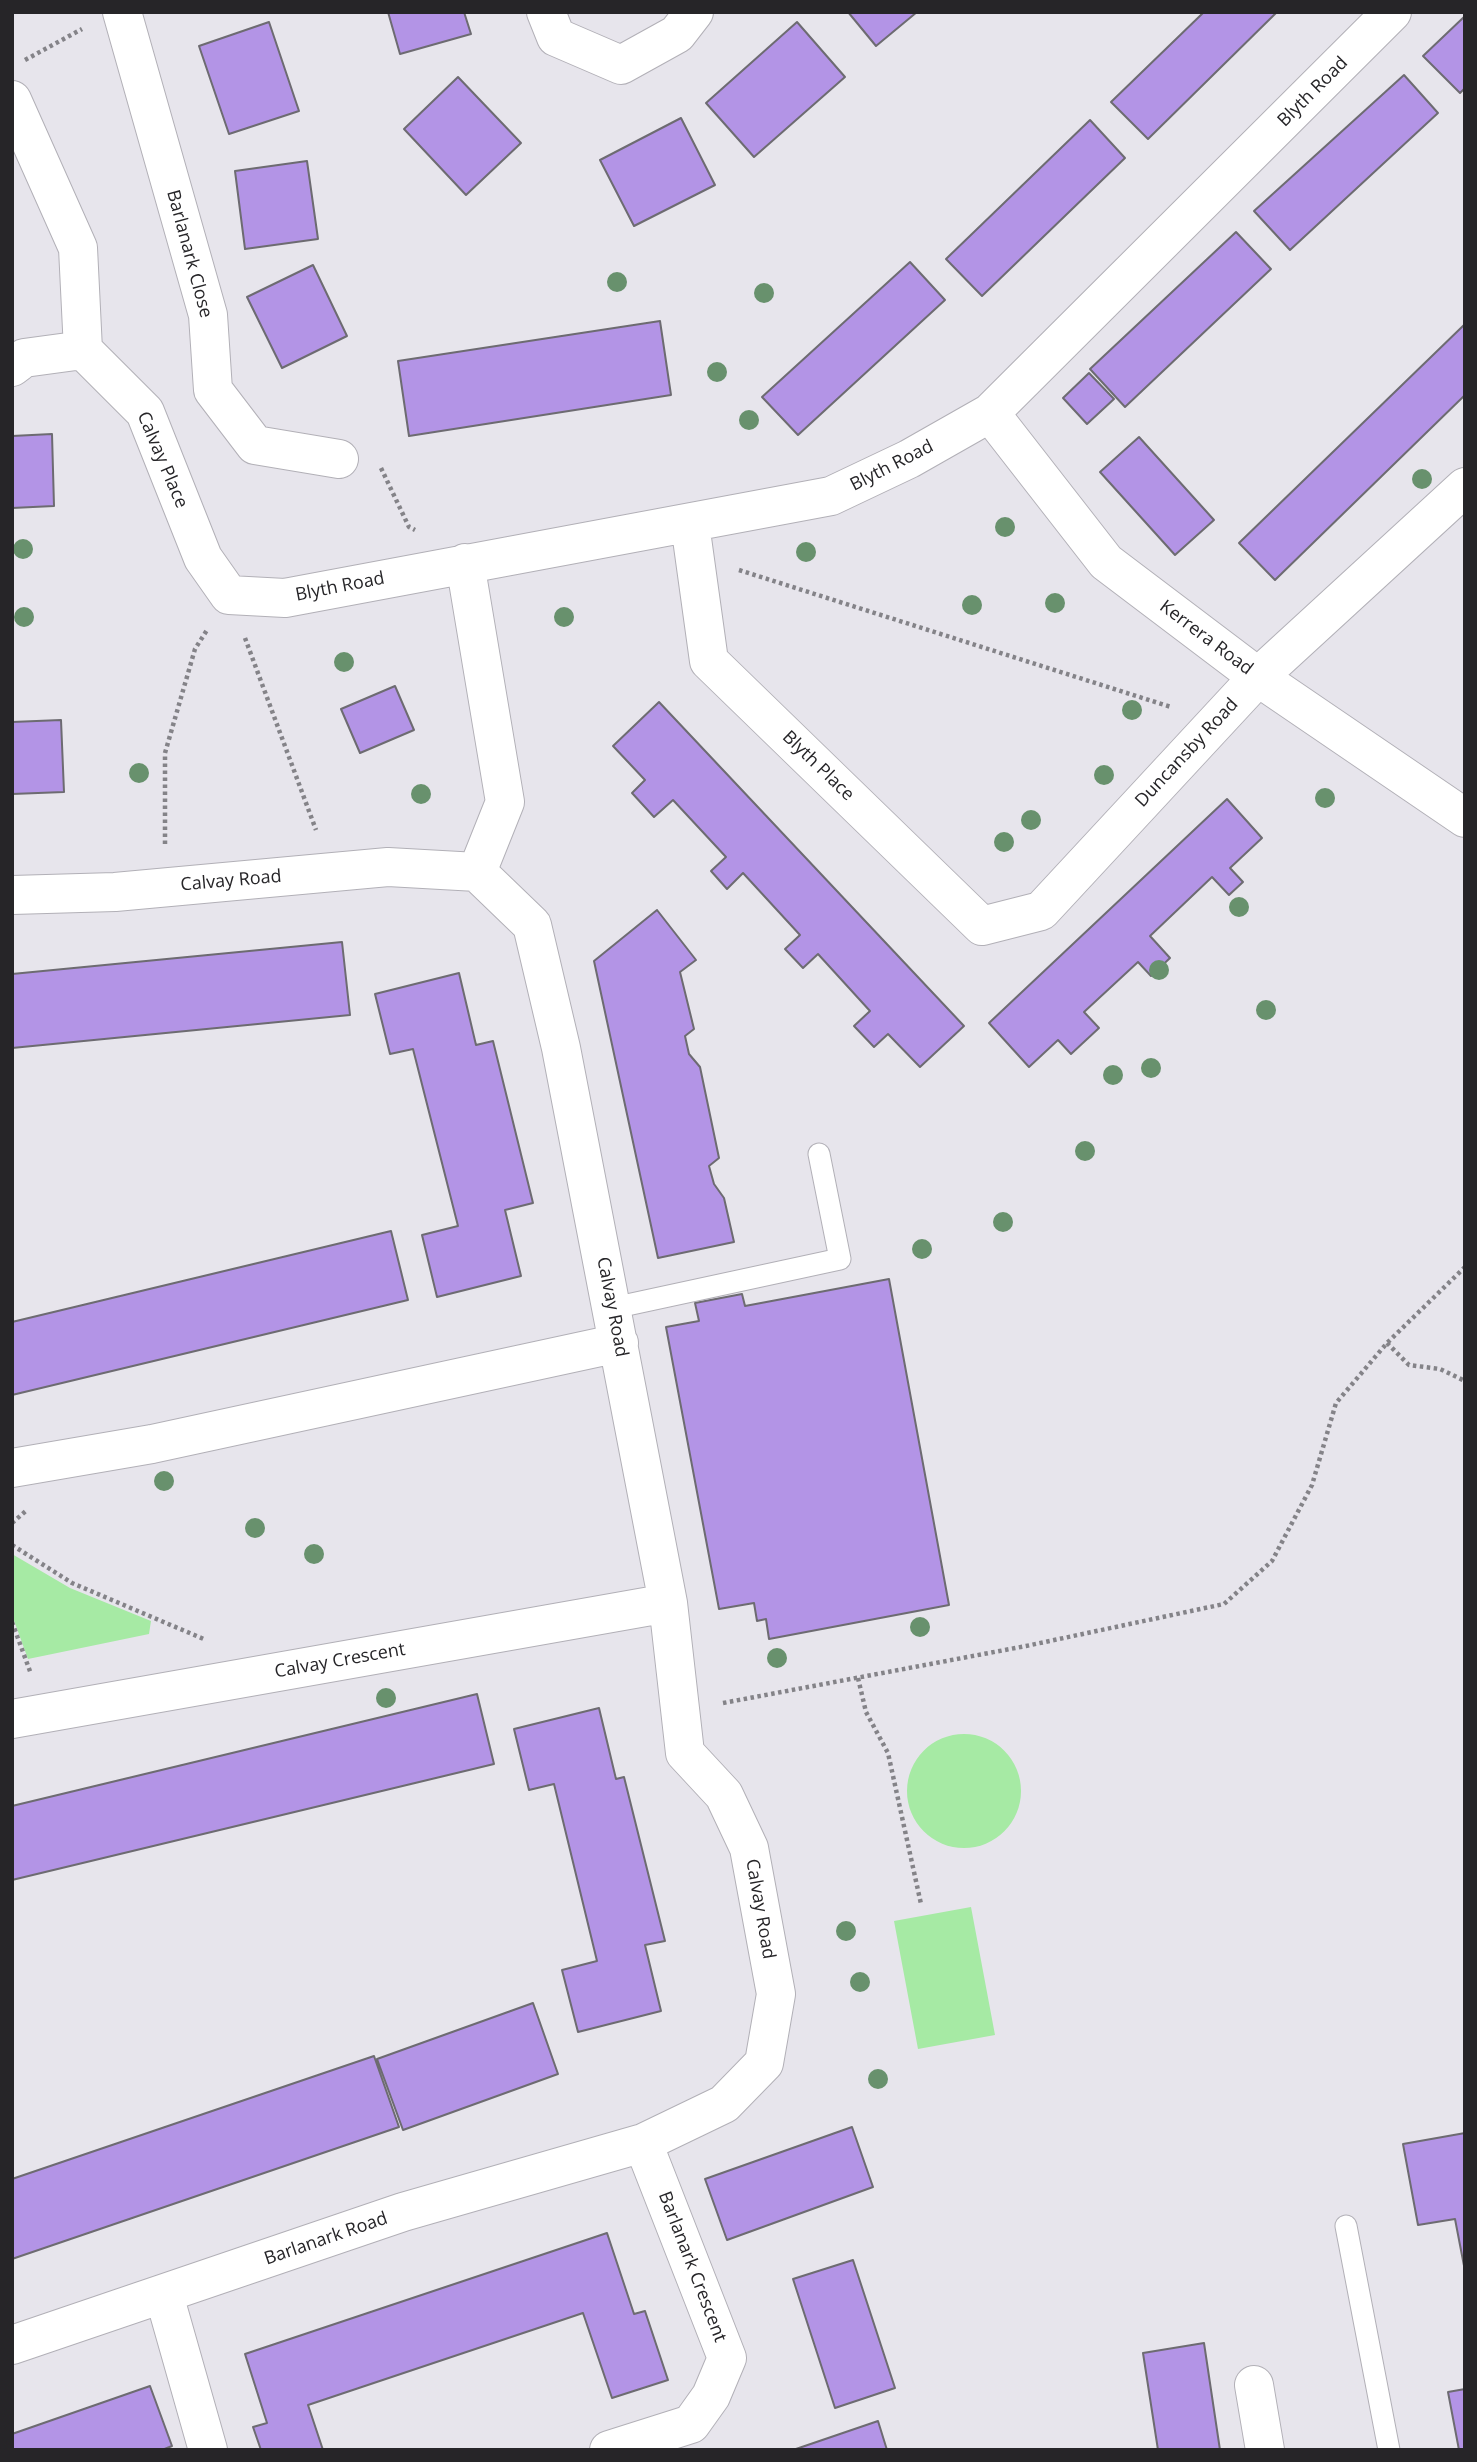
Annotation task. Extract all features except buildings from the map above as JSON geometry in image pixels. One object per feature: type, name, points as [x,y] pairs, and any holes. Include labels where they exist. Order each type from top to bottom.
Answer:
[{"type":"street","points":[[546,12],[556,37],[621,65],[677,34],[694,12]]},
{"type":"street","name":"Blyth Road","points":[[229,595],[285,598],[465,563],[693,540],[831,496],[909,459],[990,413],[1392,12]]},
{"type":"street","name":"Barlanark Close","points":[[106,18],[208,315],[214,390],[255,445],[339,459]]},
{"type":"street","points":[[12,100],[78,248],[83,350],[24,358],[12,367]]},
{"type":"street","name":"Calvay Place","points":[[83,350],[145,412],[203,558],[229,595]]},
{"type":"street","name":"Kerrera Road","points":[[990,413],[1106,562],[1258,677],[1465,818]]},
{"type":"street","name":"Duncansby Road","points":[[1041,911],[1258,677],[1465,487]]},
{"type":"street","name":"Blyth Place","points":[[693,540],[709,661],[982,926],[1041,911]]},
{"type":"street","points":[[465,563],[505,802],[477,872]]},
{"type":"street","name":"Calvay Road","points":[[12,895],[165,887],[388,867],[477,872],[532,925],[561,1048],[668,1603],[685,1754],[724,1795],[749,1848],[776,1994],[764,2063],[724,2104],[643,2143]]},
{"type":"street","points":[[12,1468],[152,1444],[616,1325]]},
{"type":"street","name":"Calvay Crescent","points":[[26,1716],[668,1603]]},
{"type":"street","name":"Barlanark Road","points":[[12,2345],[403,2212],[643,2143]]},
{"type":"street","name":"Barlanark Crescent","points":[[610,2450],[691,2424],[711,2396],[727,2358],[643,2143]]},
{"type":"street","points":[[164,2295],[208,2450]]},
{"type":"street","points":[[1254,2385],[1265,2450]]},
{"type":"lane","points":[[616,1325],[840,1259],[819,1154]]},
{"type":"lane","points":[[1346,2225],[1389,2450]]},
{"type":"path","points":[[23,61],[106,18]]},
{"type":"path","points":[[339,459],[380,465],[409,527],[465,563]]},
{"type":"path","points":[[693,540],[1217,721]]},
{"type":"path","points":[[229,595],[332,872]]},
{"type":"path","points":[[165,887],[165,753],[195,649],[229,595]]},
{"type":"path","points":[[681,1711],[1224,1604],[1272,1561],[1312,1485],[1336,1403],[1387,1343],[1465,1267]]},
{"type":"path","points":[[1387,1343],[1409,1365],[1440,1369],[1465,1381]]},
{"type":"path","points":[[12,1545],[72,1583],[244,1656],[253,1677]]},
{"type":"path","points":[[12,1622],[38,1699],[26,1716]]},
{"type":"path","points":[[858,1678],[866,1712],[888,1753],[920,1904]]},
{"type":"green space","points":[[12,1554],[70,1588],[151,1621],[149,1634],[28,1659],[12,1615]]},
{"type":"green space","points":[[964,1734],[986,1739],[1004,1751],[1016,1769],[1021,1791],[1016,1813],[1004,1831],[986,1843],[964,1848],[942,1843],[924,1831],[912,1813],[907,1791],[912,1769],[924,1751],[942,1739]]},
{"type":"green space","points":[[971,1907],[995,2035],[918,2049],[894,1921]]}]
